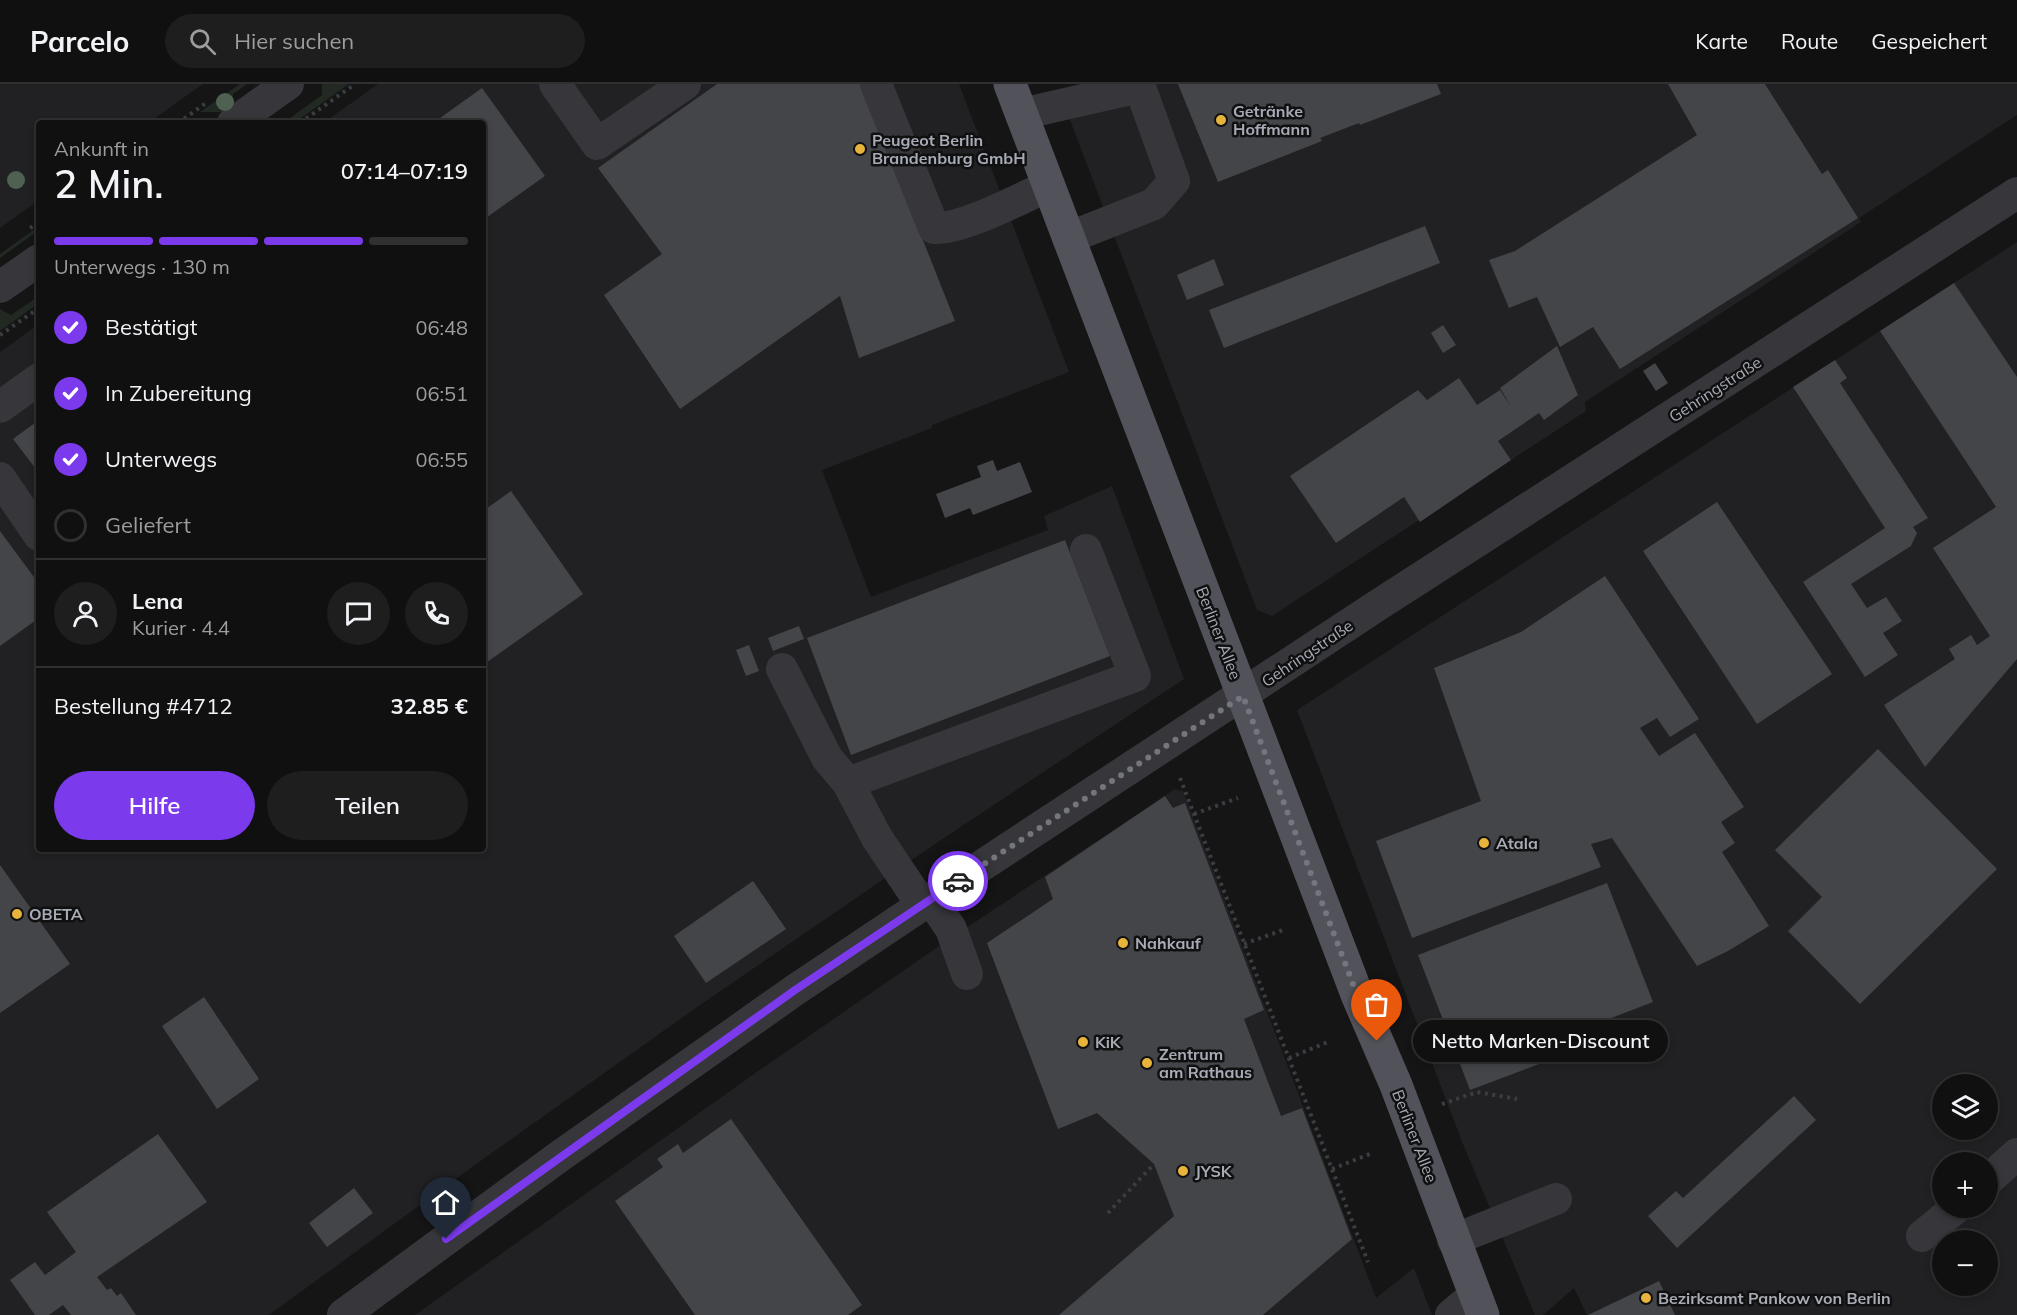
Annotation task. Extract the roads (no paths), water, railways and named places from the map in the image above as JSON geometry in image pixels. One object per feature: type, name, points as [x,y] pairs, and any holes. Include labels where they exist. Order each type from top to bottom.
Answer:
[{"type":"main road","name":"Berliner Allee","points":[[1015,99],[1358,997],[1396,1085],[1454,1240],[1469,1308]]},
{"type":"street","points":[[237,120],[288,84]]},
{"type":"street","points":[[555,84],[597,144],[686,84]]},
{"type":"street","points":[[876,84],[934,228],[944,228],[972,219],[1048,186]]},
{"type":"street","points":[[1015,99],[1140,87],[1174,181],[1154,204],[1068,238]]},
{"type":"street","name":"Gehringstraße","points":[[343,1315],[550,1162],[795,990],[926,902],[1385,601],[2017,194]]},
{"type":"street","points":[[0,287],[36,262]]},
{"type":"street","points":[[0,407],[36,381]]},
{"type":"street","points":[[0,477],[36,531]]},
{"type":"street","points":[[848,783],[1135,676],[1086,550]]},
{"type":"street","points":[[782,669],[827,758],[848,783],[877,838],[926,902],[951,929],[967,974]]},
{"type":"street","points":[[1998,1171],[2017,1154]]},
{"type":"street","points":[[1454,1240],[1556,1199]]},
{"type":"street","points":[[1922,1236],[1944,1218]]},
{"type":"place","name":"Getränke Hoffmann","points":[[1221,120]]},
{"type":"place","name":"Peugeot Berlin Brandenburg GmbH","points":[[860,149]]},
{"type":"place","name":"Atala","points":[[1484,843]]},
{"type":"place","name":"OBETA","points":[[17,914]]},
{"type":"place","name":"Nahkauf","points":[[1123,943]]},
{"type":"place","name":"Netto Marken-Discount","points":[[1377,1041]]},
{"type":"place","name":"KiK","points":[[1083,1042]]},
{"type":"place","name":"Zentrum am Rathaus","points":[[1147,1063]]},
{"type":"place","name":"JYSK","points":[[1183,1171]]},
{"type":"place","name":"Bezirksamt Pankow von Berlin","points":[[1646,1298]]}]
